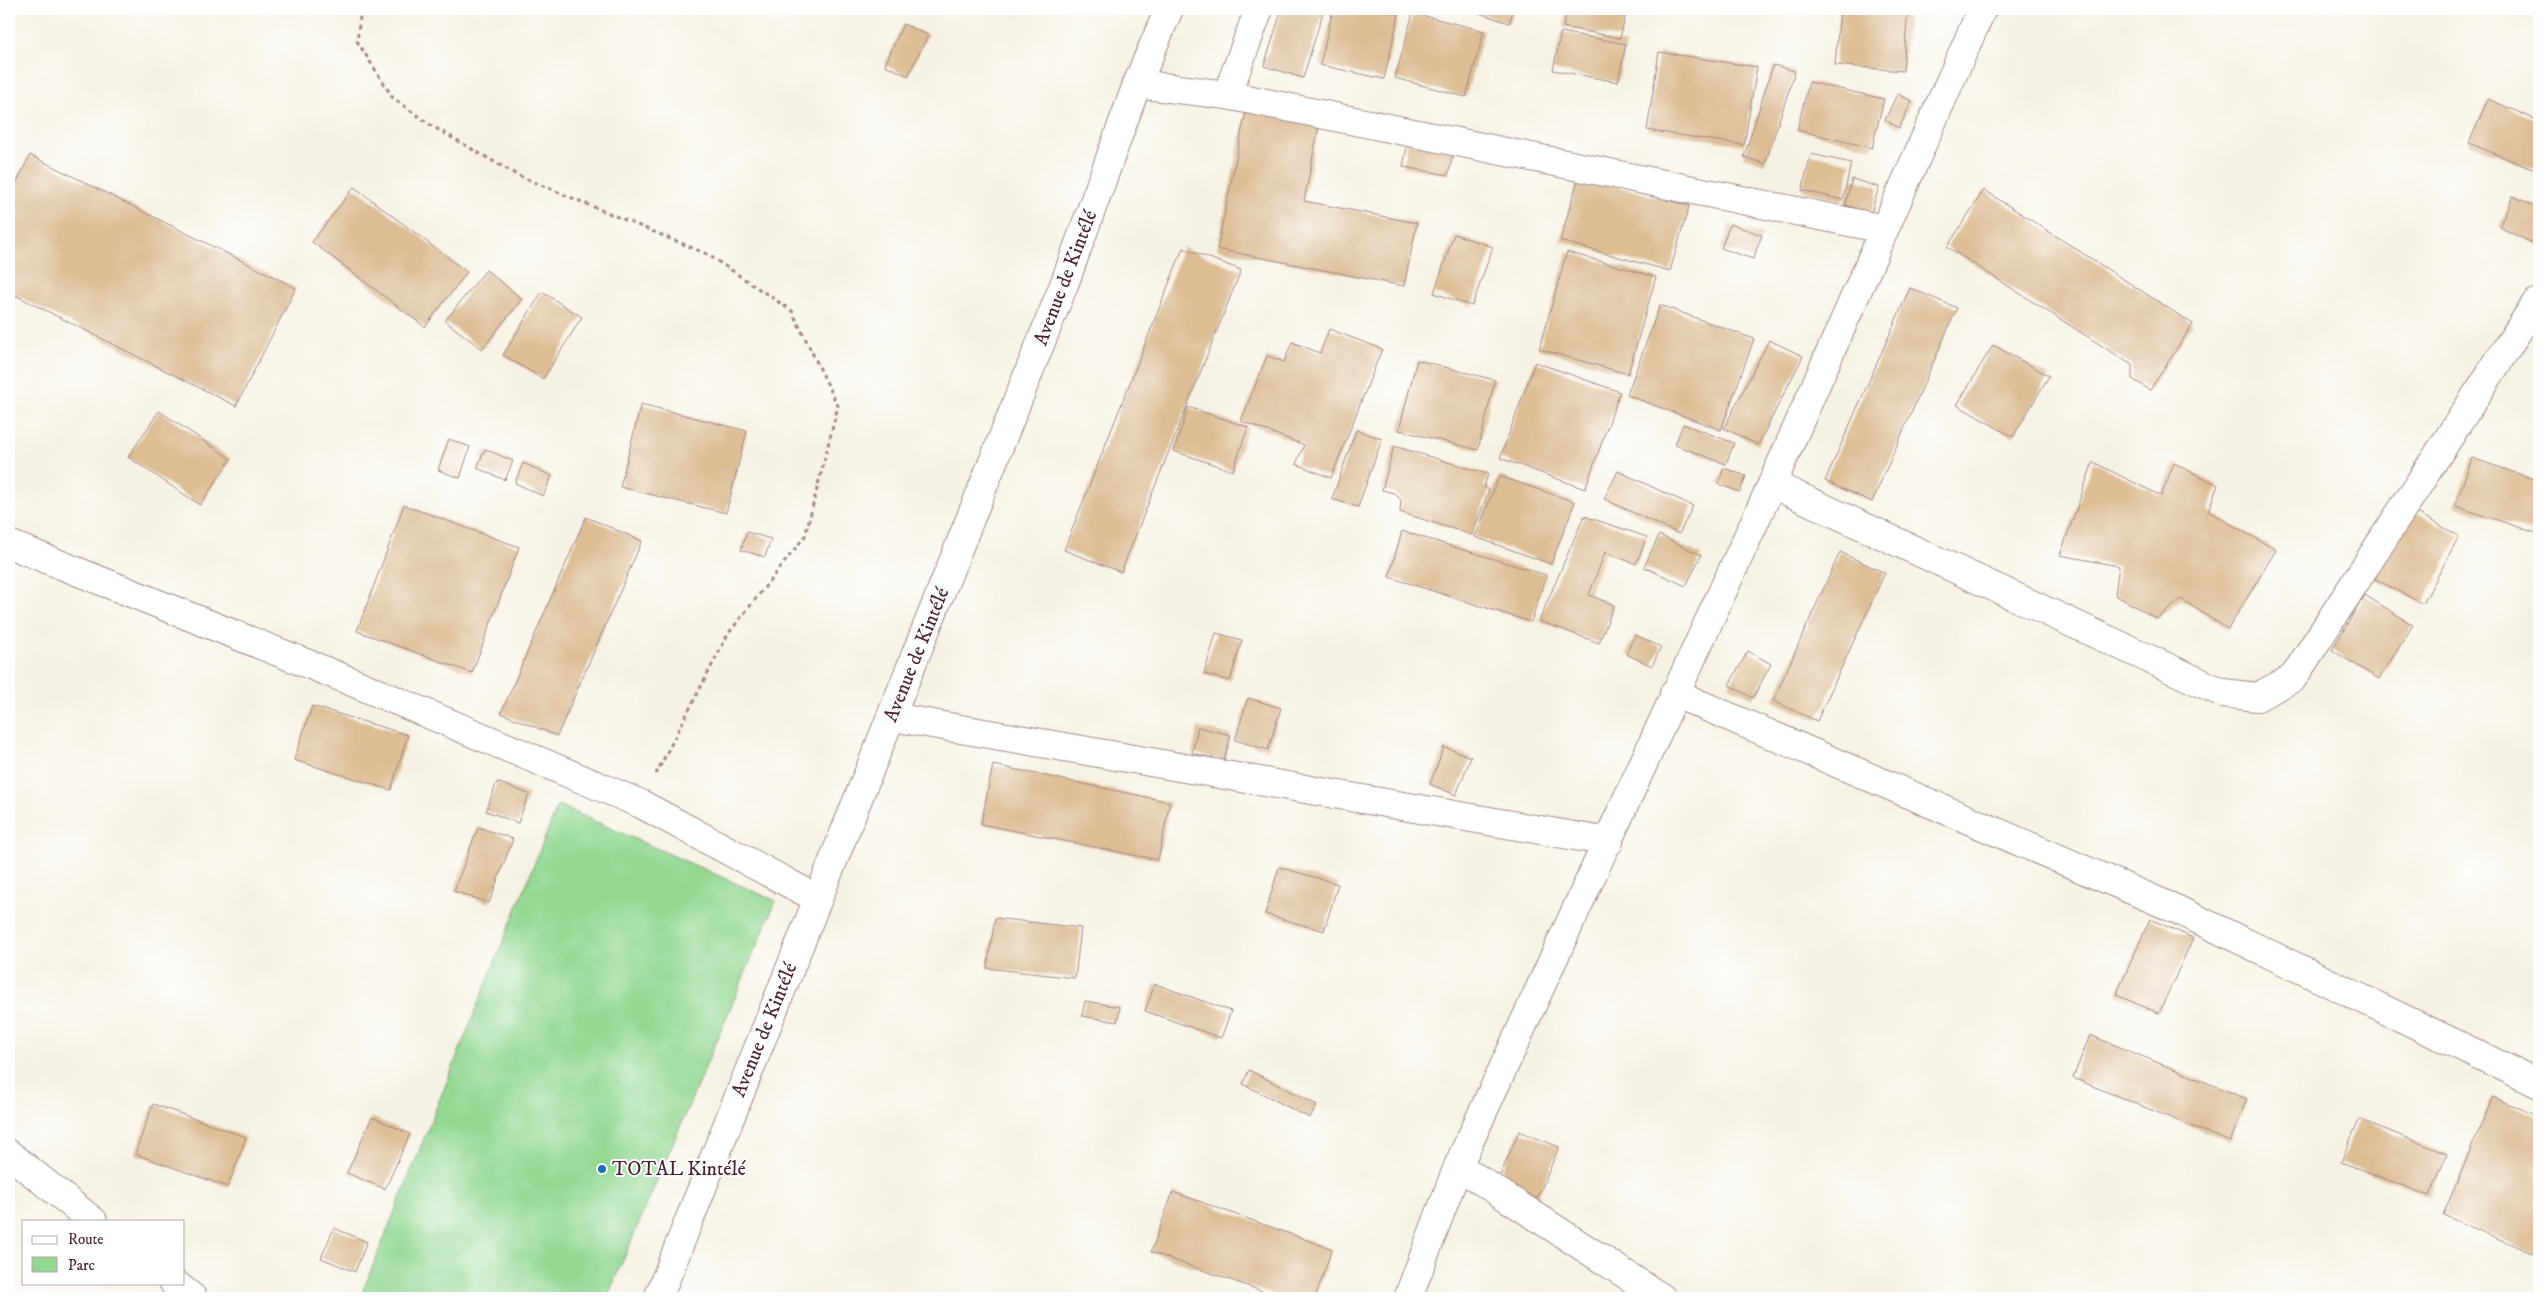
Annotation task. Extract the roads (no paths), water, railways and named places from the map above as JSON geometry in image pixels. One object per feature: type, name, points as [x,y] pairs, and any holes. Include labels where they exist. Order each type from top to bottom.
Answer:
[{"type":"street","name":"Avenue de Kintélé","points":[[658,1298],[1066,282],[1137,84],[1169,9]]},
{"type":"street","points":[[1227,95],[1259,9]]},
{"type":"street","points":[[1408,1298],[1458,1166],[1609,842],[1674,693],[1772,484],[1982,9]]},
{"type":"street","points":[[1137,84],[1227,95],[1884,229]]},
{"type":"street","points":[[1772,484],[2223,693],[2256,697],[2293,678],[2536,303]]},
{"type":"street","points":[[9,544],[338,676],[641,804],[818,900]]},
{"type":"street","points":[[1674,693],[2178,910],[2539,1084]]},
{"type":"street","points":[[892,717],[1609,842]]},
{"type":"street","points":[[9,1154],[92,1220]]},
{"type":"street","points":[[1458,1166],[1662,1298]]},
{"type":"street","points":[[175,1284],[194,1298]]},
{"type":"place","name":"TOTAL Kintélé","points":[[602,1169]]}]
